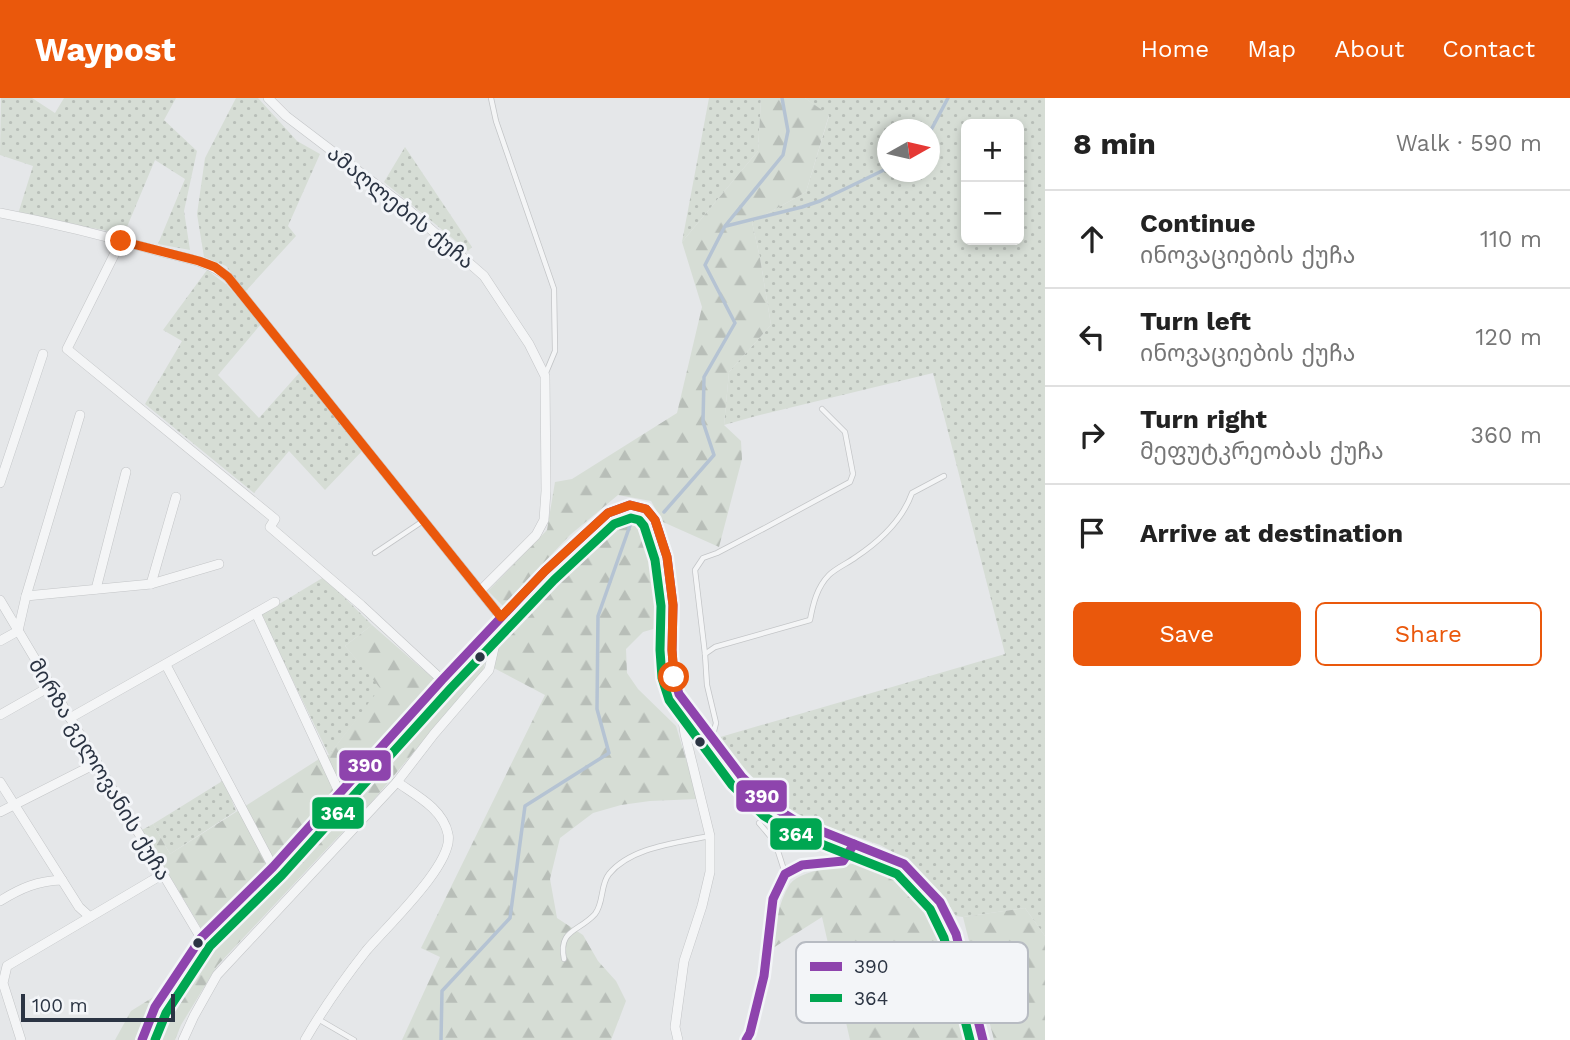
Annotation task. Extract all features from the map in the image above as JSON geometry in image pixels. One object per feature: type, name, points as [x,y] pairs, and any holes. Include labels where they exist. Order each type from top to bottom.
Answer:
[{"type":"street","name":"ამაღლების ქუჩა","points":[[268,98],[286,116],[402,205],[484,276],[529,344],[545,376],[544,520],[536,535],[480,591]]},
{"type":"street","points":[[0,214],[27,218],[199,261],[215,267],[228,277],[501,617]]},
{"type":"street","points":[[121,241],[68,349],[275,519],[270,527],[361,605],[442,680]]},
{"type":"street","points":[[0,483],[43,354]]},
{"type":"street","points":[[0,642],[18,631],[79,415]]},
{"type":"street","points":[[96,589],[126,472]]},
{"type":"street","points":[[151,583],[176,497]]},
{"type":"street","points":[[142,1040],[155,1007],[201,938],[273,867],[545,571],[608,513],[630,505],[646,509],[655,520],[667,557],[673,605],[674,677],[710,836],[710,872],[684,961],[675,1027],[678,1040]]},
{"type":"street","points":[[26,596],[151,583],[219,564]]},
{"type":"street","name":"მირზა გელოვანის ქუჩა","points":[[0,600],[201,938]]},
{"type":"street","points":[[70,719],[275,602]]},
{"type":"street","points":[[256,613],[340,794]]},
{"type":"street","points":[[183,1040],[217,975],[397,782],[489,670],[501,617]]},
{"type":"street","points":[[166,665],[273,867]]},
{"type":"street","points":[[0,715],[51,686]]},
{"type":"street","points":[[678,694],[742,776],[772,806],[796,821],[904,864],[940,902],[958,942]]},
{"type":"street","points":[[0,812],[97,763]]},
{"type":"street","points":[[0,782],[79,907],[90,917]]},
{"type":"street","points":[[305,1040],[366,952],[431,878],[449,848],[448,834],[436,810],[397,782]]},
{"type":"street","points":[[746,1040],[764,976],[773,898],[785,874],[802,865],[843,861],[854,844]]},
{"type":"street","points":[[21,1040],[4,983],[7,966],[163,874]]},
{"type":"street","points":[[0,901],[43,881],[62,880]]},
{"type":"street","points":[[979,1023],[983,1040]]},
{"type":"lane","points":[[491,98],[496,121],[554,289],[555,351],[545,376]]},
{"type":"lane","points":[[712,739],[716,723],[707,685],[695,570],[703,558],[850,482],[853,474],[845,432],[822,409]]},
{"type":"lane","points":[[705,654],[715,647],[810,620],[815,597],[829,576],[867,550],[890,530],[912,493],[944,476]]},
{"type":"lane","points":[[376,553],[424,520]]},
{"type":"lane","points":[[759,823],[775,842],[785,874]]},
{"type":"lane","points":[[564,959],[563,946],[567,934],[594,915],[600,905],[608,875],[625,860],[650,848],[710,836]]},
{"type":"lane","points":[[318,1019],[354,1040]]},
{"type":"green space","points":[[1,98],[32,98],[55,113],[64,98],[176,98],[164,120],[197,151],[184,211],[190,250],[158,244],[185,179],[155,160],[124,234],[18,214],[33,166],[0,155]]},
{"type":"green space","points":[[236,98],[258,98],[297,141],[320,154],[288,226],[296,236],[245,292],[226,266],[204,257],[197,214],[205,158]]},
{"type":"green space","points":[[709,98],[761,98],[758,151],[682,242]]},
{"type":"green space","points":[[761,98],[805,98],[829,115],[806,192],[752,222],[771,325],[729,372],[724,425],[741,441],[742,459],[719,547],[663,522],[651,501],[618,495],[570,535],[503,606],[488,591],[547,530],[555,482],[572,479],[677,413],[702,307],[682,242],[758,151]]},
{"type":"green space","points":[[805,98],[1045,98],[1045,936],[1025,908],[956,916],[941,893],[908,860],[880,845],[809,820],[777,804],[717,738],[1005,654],[933,373],[724,425],[729,372],[771,325],[752,222],[806,192],[829,116]]},
{"type":"green space","points":[[405,147],[472,247],[468,251],[384,182]]},
{"type":"green space","points":[[207,270],[227,285],[261,324],[218,375],[259,418],[300,372],[363,450],[325,490],[289,451],[254,493],[145,404],[182,341],[163,330]]},
{"type":"green space","points":[[629,510],[640,511],[643,517],[663,585],[667,625],[643,632],[626,649],[627,673],[638,689],[676,726],[698,799],[621,805],[593,813],[560,838],[550,879],[557,918],[583,935],[598,961],[616,981],[626,1001],[611,1040],[402,1040],[440,957],[421,948],[545,695],[492,667],[505,618],[609,516]]},
{"type":"green space","points":[[324,577],[372,625],[345,646],[381,688],[329,755],[261,615]]},
{"type":"green space","points":[[372,625],[435,680],[266,868],[201,928],[142,830],[153,824],[170,854],[329,755],[380,688],[345,646]]},
{"type":"green space","points":[[495,627],[483,670],[364,811],[217,966],[181,1025],[175,1040],[146,1040],[158,1011],[206,942],[254,895]]},
{"type":"green space","points":[[224,780],[236,811],[170,854],[153,824]]},
{"type":"green space","points":[[885,860],[927,895],[946,923],[953,942],[828,942],[822,917],[773,948],[780,907],[790,884],[807,874],[834,867]]},
{"type":"green space","points":[[1025,908],[1045,936],[1045,1040],[994,1040],[990,1023],[1028,1023],[1028,942],[969,942],[963,917]]},
{"type":"green space","points":[[155,996],[135,1040],[115,1040],[131,1011]]},
{"type":"green space","points":[[846,1023],[974,1023],[978,1040],[850,1040]]},
{"type":"waterway","points":[[664,512],[714,455],[703,422],[704,377],[735,323],[705,265],[725,226],[783,155],[788,131],[782,98]]},
{"type":"waterway","points":[[937,119],[948,98]]},
{"type":"waterway","points":[[726,226],[820,201],[877,173]]},
{"type":"waterway","points":[[441,1040],[442,991],[510,918],[525,806],[609,753],[597,709],[598,616],[633,517]]},
{"type":"transit line","name":"390","points":[[142,1040],[155,1007],[201,938],[273,867],[545,571],[608,513],[630,505],[646,509],[655,520],[667,557],[673,605],[674,677],[679,694],[742,777],[772,806],[796,821],[904,864],[940,902],[958,942]]},
{"type":"transit line","name":"364","points":[[155,1040],[166,1013],[210,946],[282,875],[451,688],[554,580],[614,524],[631,518],[639,520],[644,526],[655,560],[661,606],[662,678],[669,700],[732,785],[764,816],[791,832],[897,874],[930,909],[945,942]]},
{"type":"transit line","name":"390","points":[[746,1040],[764,976],[773,899],[785,874],[802,865],[843,861],[854,844]]},
{"type":"transit line","name":"364","points":[[966,1023],[970,1040]]},
{"type":"transit line","name":"390","points":[[979,1023],[983,1040]]},
{"type":"route","points":[[121,241],[199,261],[215,267],[228,277],[501,617],[545,571],[608,513],[630,505],[646,509],[655,520],[667,557],[673,605],[674,677]]}]
